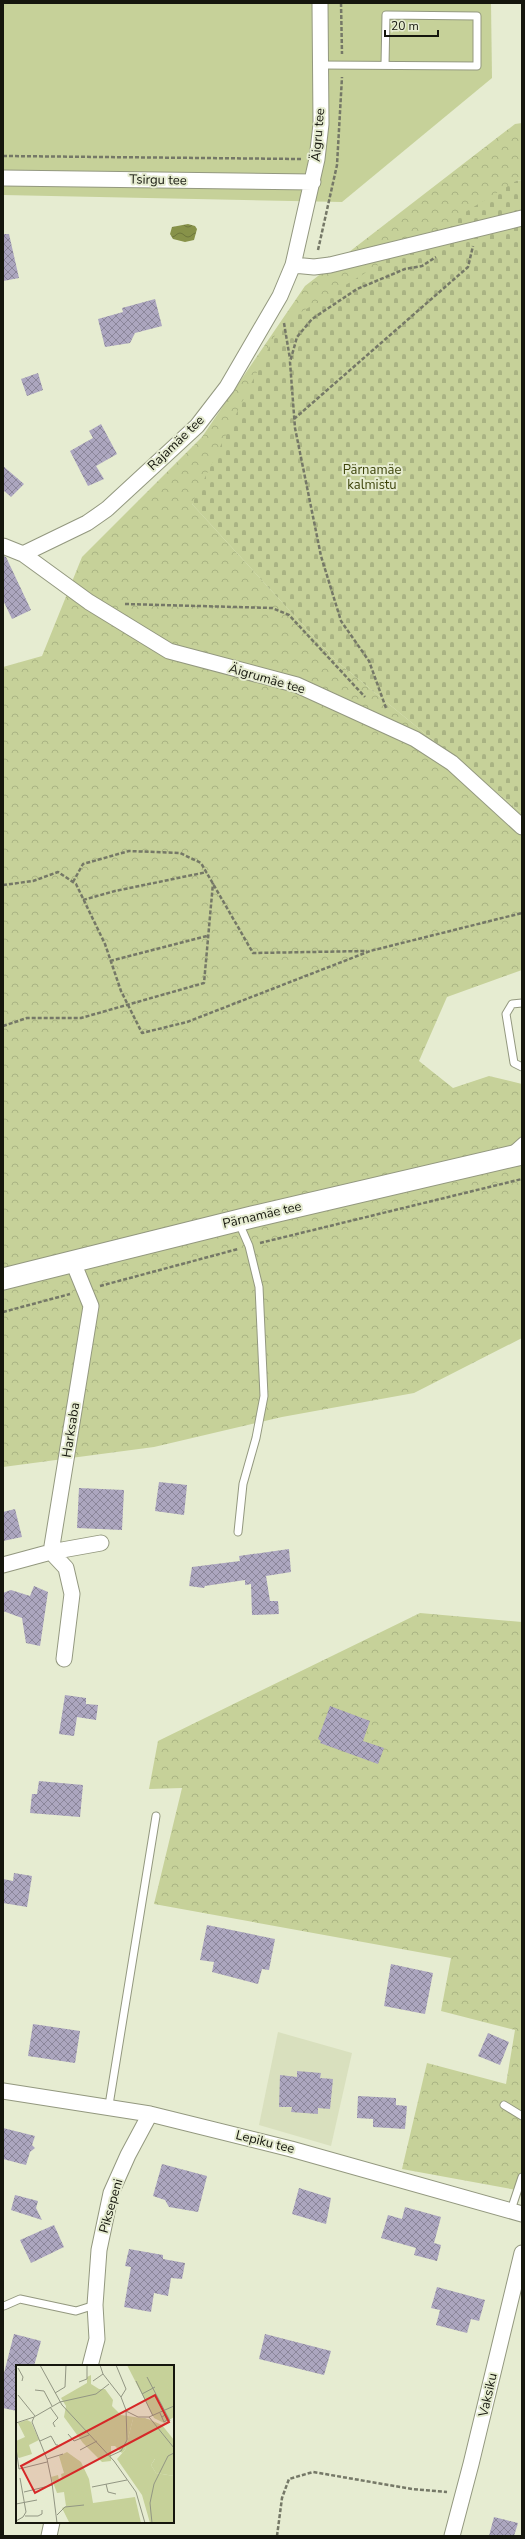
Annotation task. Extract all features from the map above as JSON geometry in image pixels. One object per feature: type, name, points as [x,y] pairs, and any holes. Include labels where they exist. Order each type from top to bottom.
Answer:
[{"type":"main road","name":"Pärnamäe tee","points":[[3,1279],[238,1221],[513,1156]]},
{"type":"street","name":"Äigru tee","points":[[293,265],[313,182],[321,124],[320,3]]},
{"type":"street","name":"Tsirgu tee","points":[[3,178],[313,182]]},
{"type":"street","points":[[293,265],[314,267],[330,265],[522,218]]},
{"type":"street","name":"Rajamäe tee","points":[[23,554],[87,523],[107,509],[197,426],[234,375],[280,296],[293,265]]},
{"type":"street","name":"Äigrumäe tee","points":[[3,546],[23,554],[89,602],[169,651],[297,685],[393,728],[452,763],[522,827]]},
{"type":"street","name":"Harksaba","points":[[51,1552],[91,1306],[73,1262]]},
{"type":"street","points":[[3,1565],[51,1552],[101,1543]]},
{"type":"street","points":[[51,1552],[66,1568],[72,1594],[64,1659]]},
{"type":"street","name":"Lepiku tee","points":[[3,2091],[109,2106],[150,2114],[291,2149],[517,2212]]},
{"type":"street","name":"Piksepeni","points":[[90,2365],[97,2339],[95,2305],[99,2250],[111,2193],[128,2155],[150,2114]]},
{"type":"street","name":"Vaksiku","points":[[452,2536],[522,2253]]},
{"type":"street","points":[[49,2536],[52,2523]]},
{"type":"lane","points":[[321,65],[385,64],[477,66],[477,16],[386,15],[385,64]]},
{"type":"lane","points":[[522,1003],[512,1004],[506,1014],[514,1063],[522,1067]]},
{"type":"lane","points":[[513,1156],[522,1141]]},
{"type":"lane","points":[[238,1221],[249,1246],[259,1287],[264,1396],[256,1438],[243,1484],[238,1532]]},
{"type":"lane","points":[[109,2106],[156,1816]]},
{"type":"lane","points":[[504,2105],[522,2116]]},
{"type":"lane","points":[[517,2212],[522,2177]]},
{"type":"lane","points":[[4,2306],[20,2299],[76,2311],[95,2305]]},
{"type":"path","points":[[3,156],[317,159],[337,165]]},
{"type":"path","points":[[294,419],[468,266],[476,230]]},
{"type":"path","points":[[290,362],[296,337],[312,319],[357,289],[405,269],[422,266],[440,254]]},
{"type":"path","points":[[280,296],[290,362],[294,419],[321,556],[341,621],[369,661],[393,728]]},
{"type":"path","points":[[118,604],[272,608],[289,615],[367,699]]},
{"type":"path","points":[[3,1026],[27,1018],[81,1018],[129,1006],[204,983],[213,882],[201,863],[180,853],[129,851],[83,864],[72,882]]},
{"type":"path","points":[[3,885],[33,881],[58,872],[72,882],[84,901],[142,1033],[187,1022],[370,951],[522,913]]},
{"type":"path","points":[[84,901],[115,891],[207,872]]},
{"type":"path","points":[[207,872],[254,953],[370,951]]},
{"type":"path","points":[[110,961],[207,936]]},
{"type":"path","points":[[277,2536],[282,2498],[289,2479],[314,2472],[412,2489],[463,2494]]},
{"type":"shaded area","points":[[278,2032],[352,2053],[331,2146],[259,2125]]},
{"type":"green space","points":[[3,3],[491,3],[492,78],[342,202],[3,195]]},
{"type":"green space","points":[[522,123],[522,180],[516,181],[192,504],[335,660],[522,813],[522,970],[447,997],[419,1061],[453,1088],[489,1076],[522,1084],[522,1338],[414,1393],[282,1417],[154,1447],[3,1467],[3,667],[42,656],[82,557],[202,437],[305,286],[515,124]]},
{"type":"green space","name":"Pärnamäe kalmistu","points":[[522,180],[522,813],[335,660],[192,504],[280,325],[516,181]]},
{"type":"green space","points":[[420,1613],[522,1622],[522,2191],[402,2169],[427,2063],[506,2084],[515,2030],[441,2011],[451,1958],[154,1904],[182,1788],[149,1789],[158,1741]]},
{"type":"water","points":[[188,224],[195,226],[197,229],[194,240],[185,242],[173,239],[170,234],[172,227]]},
{"type":"building","points":[[3,234],[9,234],[19,278],[3,281]]},
{"type":"building","points":[[155,299],[162,326],[135,333],[130,343],[105,347],[98,319],[123,312],[122,308]]},
{"type":"building","points":[[38,373],[43,390],[27,396],[21,379]]},
{"type":"building","points":[[101,424],[117,454],[96,466],[104,479],[88,486],[70,451],[93,438],[89,431]]},
{"type":"building","points":[[3,466],[24,484],[11,497],[3,490]]},
{"type":"building","points":[[3,556],[6,557],[31,610],[12,619],[3,600]]},
{"type":"building","points":[[159,1482],[187,1485],[184,1515],[155,1511]]},
{"type":"building","points":[[79,1488],[124,1490],[122,1530],[77,1528]]},
{"type":"building","points":[[15,1509],[22,1537],[3,1541],[3,1512]]},
{"type":"building","points":[[289,1549],[291,1572],[266,1576],[270,1601],[278,1601],[279,1614],[252,1615],[251,1584],[245,1585],[245,1580],[205,1586],[204,1588],[189,1586],[192,1567],[240,1561],[239,1556]]},
{"type":"building","points":[[34,1586],[48,1592],[40,1646],[26,1643],[22,1618],[3,1611],[3,1593],[11,1590],[30,1596]]},
{"type":"building","points":[[65,1695],[86,1698],[86,1704],[98,1705],[96,1720],[77,1717],[74,1736],[59,1734]]},
{"type":"building","points":[[330,1706],[370,1721],[363,1741],[384,1748],[378,1764],[320,1743],[321,1741],[318,1739]]},
{"type":"building","points":[[39,1781],[83,1785],[80,1817],[30,1813],[32,1794],[37,1794]]},
{"type":"building","points":[[14,1873],[32,1876],[27,1907],[3,1903],[3,1879],[13,1881]]},
{"type":"building","points":[[207,1925],[275,1939],[269,1970],[262,1969],[258,1984],[212,1972],[214,1962],[200,1960]]},
{"type":"building","points":[[391,1964],[433,1973],[425,2014],[384,2006]]},
{"type":"building","points":[[33,2024],[80,2031],[75,2063],[28,2056]]},
{"type":"building","points":[[488,2033],[509,2042],[500,2065],[478,2056]]},
{"type":"building","points":[[297,2071],[321,2073],[320,2078],[333,2079],[330,2109],[318,2108],[318,2114],[291,2112],[292,2107],[279,2107],[280,2075],[297,2077]]},
{"type":"building","points":[[358,2096],[396,2098],[396,2105],[407,2106],[405,2129],[373,2127],[373,2119],[357,2118]]},
{"type":"building","points":[[3,2128],[35,2136],[32,2145],[35,2148],[30,2152],[26,2165],[3,2159]]},
{"type":"building","points":[[162,2164],[207,2176],[198,2212],[169,2207],[165,2200],[153,2196]]},
{"type":"building","points":[[299,2188],[331,2198],[326,2224],[292,2214]]},
{"type":"building","points":[[15,2195],[38,2201],[36,2208],[42,2220],[11,2210]]},
{"type":"building","points":[[405,2207],[441,2217],[434,2243],[441,2245],[437,2261],[414,2255],[416,2248],[381,2238],[388,2215],[402,2219]]},
{"type":"building","points":[[54,2225],[64,2247],[31,2263],[20,2240]]},
{"type":"building","points":[[129,2249],[163,2255],[163,2259],[185,2263],[182,2279],[171,2278],[168,2296],[154,2293],[151,2312],[124,2307],[131,2267],[125,2266]]},
{"type":"building","points":[[437,2287],[485,2300],[479,2321],[471,2319],[467,2333],[436,2325],[440,2310],[431,2308]]},
{"type":"building","points":[[14,2334],[41,2341],[34,2365],[16,2365],[16,2411],[3,2408],[3,2377]]},
{"type":"building","points":[[265,2334],[331,2351],[324,2375],[259,2359]]},
{"type":"building","points":[[494,2517],[518,2523],[514,2536],[489,2536]]}]
